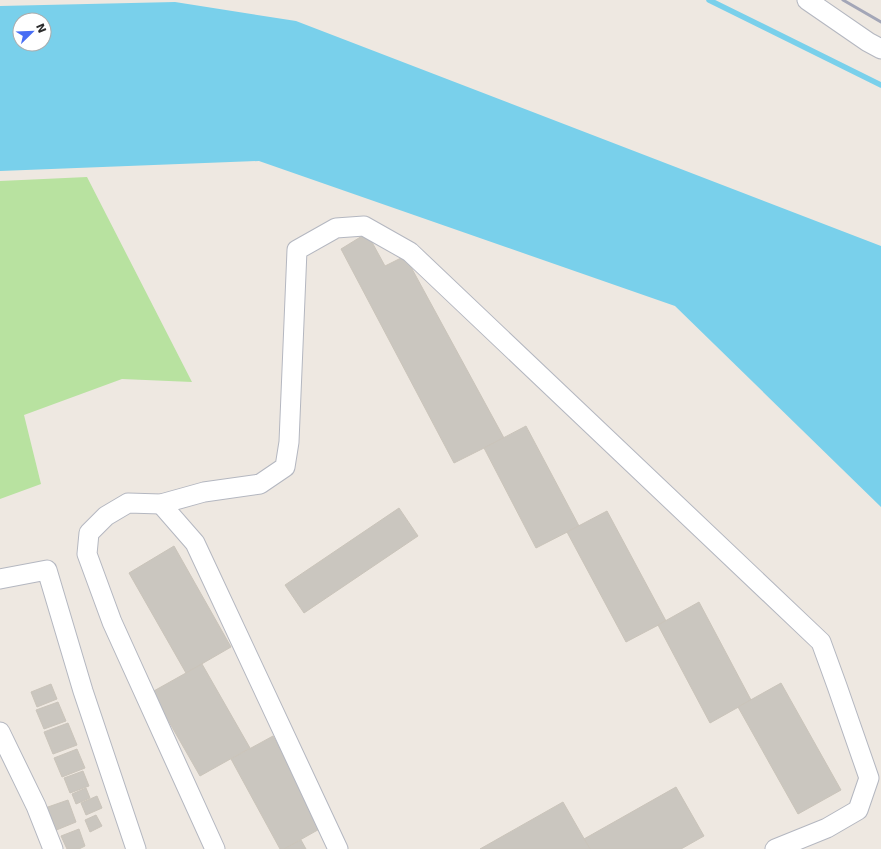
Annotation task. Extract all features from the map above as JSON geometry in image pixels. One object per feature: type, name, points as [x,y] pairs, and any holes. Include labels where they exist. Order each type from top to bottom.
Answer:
[{"type":"street","points":[[807,0],[868,42],[881,49]]},
{"type":"street","points":[[215,849],[112,622],[87,554],[89,533],[106,516],[128,503],[161,504],[204,492],[260,484],[285,467],[289,442],[297,250],[336,228],[364,226],[410,252],[821,642],[869,778],[858,810],[827,828],[775,849]]},
{"type":"street","points":[[161,504],[195,543],[338,849]]},
{"type":"street","points":[[0,579],[47,570],[83,692],[136,849]]},
{"type":"street","points":[[0,732],[36,806],[53,849]]},
{"type":"green space","points":[[87,177],[192,382],[122,379],[24,415],[41,484],[0,499],[0,181]]},
{"type":"water","points":[[175,2],[296,21],[881,246],[881,507],[675,306],[259,161],[0,171],[0,6]]},
{"type":"building","points":[[367,233],[385,266],[405,256],[504,438],[454,463],[341,249]]},
{"type":"building","points":[[526,426],[579,526],[536,548],[484,448]]},
{"type":"building","points":[[399,508],[418,536],[304,613],[285,585]]},
{"type":"building","points":[[607,511],[666,621],[626,642],[567,532]]},
{"type":"building","points":[[174,546],[231,647],[186,673],[129,573]]},
{"type":"building","points":[[699,602],[751,700],[710,723],[658,625]]},
{"type":"building","points":[[202,664],[250,748],[200,776],[152,692]]},
{"type":"building","points":[[781,683],[841,790],[798,814],[738,707]]},
{"type":"building","points":[[51,684],[57,699],[37,707],[31,692]]},
{"type":"building","points":[[58,702],[66,721],[44,729],[36,710]]},
{"type":"building","points":[[68,723],[77,745],[53,754],[44,732]]},
{"type":"building","points":[[273,736],[323,827],[284,849],[280,849],[231,759]]},
{"type":"building","points":[[77,749],[85,768],[62,777],[54,758]]},
{"type":"building","points":[[83,771],[89,786],[70,793],[64,778]]},
{"type":"building","points":[[676,787],[704,836],[681,849],[590,849],[584,839]]},
{"type":"building","points":[[86,788],[90,798],[76,804],[72,794]]},
{"type":"building","points":[[97,796],[102,808],[86,815],[81,803]]},
{"type":"building","points":[[68,800],[76,822],[54,831],[45,808]]},
{"type":"building","points":[[563,802],[590,849],[480,849]]},
{"type":"building","points":[[96,815],[102,826],[90,832],[85,820]]},
{"type":"building","points":[[79,829],[85,846],[79,849],[67,849],[61,836]]},
{"type":"building","points":[[301,840],[306,849],[284,849]]},
{"type":"waterway","points":[[709,0],[881,85]]},
{"type":"railway","points":[[843,0],[881,22]]}]
